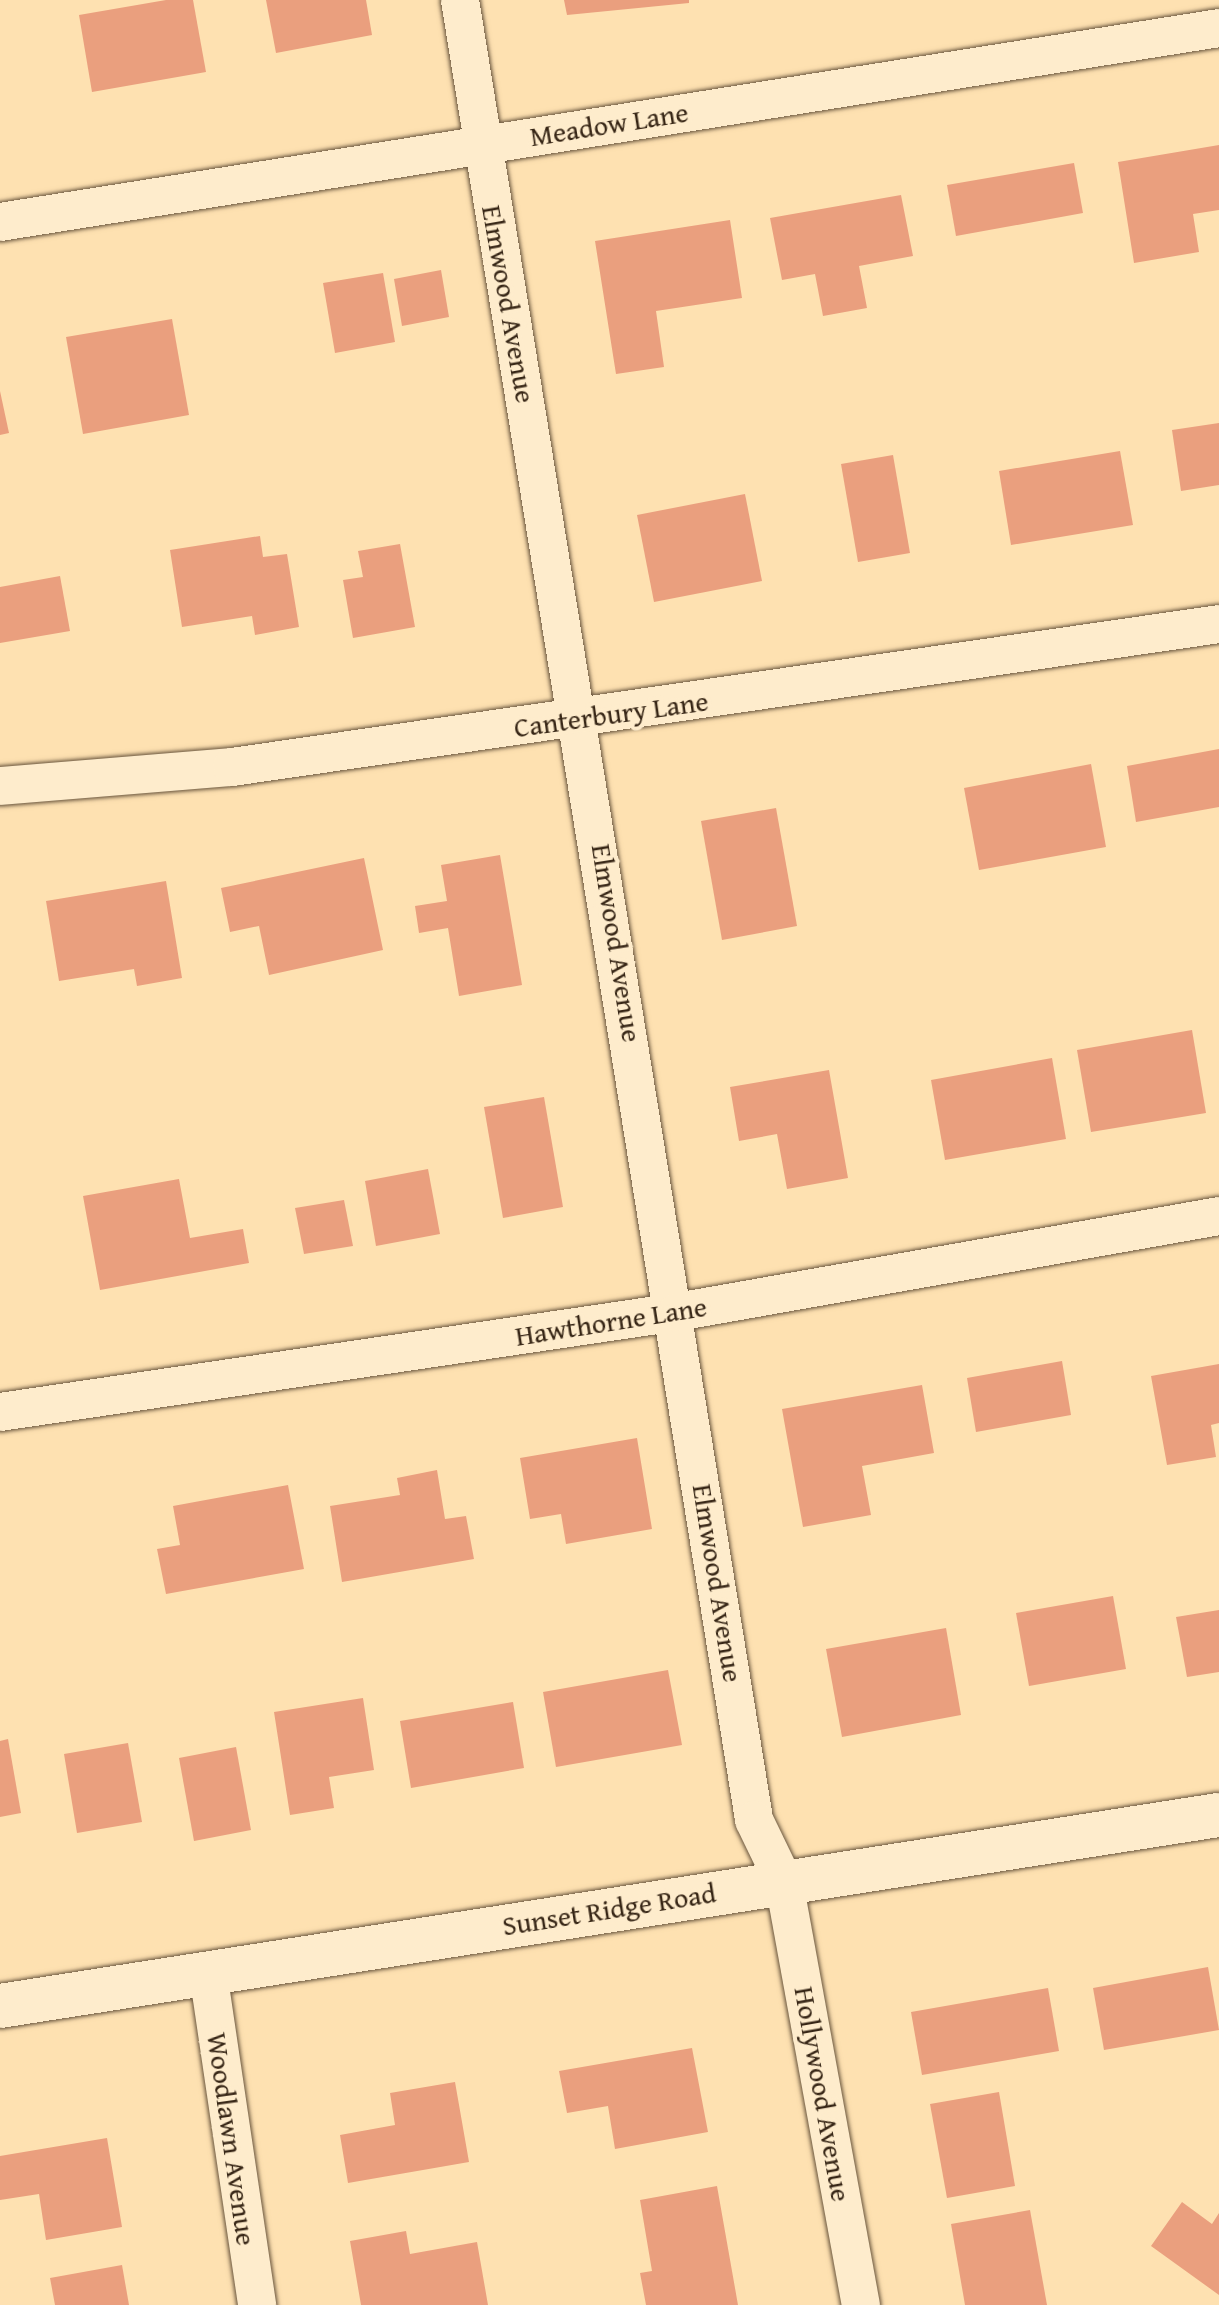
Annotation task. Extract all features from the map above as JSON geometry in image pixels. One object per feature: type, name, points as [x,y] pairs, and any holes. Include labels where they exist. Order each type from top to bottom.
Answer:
[{"type":"street","name":"Elmwood Avenue","points":[[460,0],[677,1312],[754,1820],[784,1882]]},
{"type":"street","name":"Meadow Lane","points":[[0,222],[1219,28]]},
{"type":"street","name":"Canterbury Lane","points":[[0,786],[232,767],[581,719],[1219,624]]},
{"type":"street","name":"Hawthorne Lane","points":[[0,1412],[677,1312],[1219,1216]]},
{"type":"street","name":"Sunset Ridge Road","points":[[0,2006],[1219,1815]]},
{"type":"street","name":"Hollywood Avenue","points":[[784,1882],[861,2305]]},
{"type":"street","name":"Woodlawn Avenue","points":[[208,1972],[257,2305]]},
{"type":"building","points":[[166,0],[193,0],[206,72],[92,92],[79,15]]},
{"type":"building","points":[[266,0],[366,0],[372,35],[276,53]]},
{"type":"building","points":[[564,0],[689,0],[689,3],[567,15]]},
{"type":"building","points":[[1219,145],[1219,210],[1193,214],[1199,252],[1134,263],[1118,162]]},
{"type":"building","points":[[1074,163],[1083,213],[956,236],[947,185]]},
{"type":"building","points":[[901,195],[913,256],[859,266],[867,308],[823,316],[815,274],[782,280],[770,218]]},
{"type":"building","points":[[730,220],[742,298],[656,311],[664,367],[616,374],[595,241]]},
{"type":"building","points":[[441,270],[449,317],[402,326],[394,279]]},
{"type":"building","points":[[383,273],[395,342],[335,353],[323,283]]},
{"type":"building","points":[[172,319],[189,415],[83,434],[66,337]]},
{"type":"building","points":[[0,391],[9,433],[0,435]]},
{"type":"building","points":[[1219,423],[1219,485],[1181,491],[1172,430]]},
{"type":"building","points":[[1120,451],[1133,525],[1011,545],[999,471]]},
{"type":"building","points":[[893,455],[910,553],[858,562],[841,464]]},
{"type":"building","points":[[745,494],[762,581],[654,602],[637,515]]},
{"type":"building","points":[[260,536],[263,557],[287,554],[299,627],[255,635],[252,616],[182,627],[170,550]]},
{"type":"building","points":[[400,544],[415,627],[353,638],[343,580],[363,577],[358,551]]},
{"type":"building","points":[[60,576],[70,631],[0,643],[0,587]]},
{"type":"building","points":[[1219,749],[1219,807],[1136,822],[1127,766]]},
{"type":"building","points":[[1091,764],[1106,847],[979,870],[964,788]]},
{"type":"building","points":[[776,808],[797,926],[722,940],[701,821]]},
{"type":"building","points":[[500,855],[522,985],[459,996],[448,928],[419,933],[415,906],[447,901],[441,865]]},
{"type":"building","points":[[364,858],[383,950],[269,975],[259,926],[230,932],[221,888]]},
{"type":"building","points":[[166,881],[182,978],[137,986],[134,969],[59,981],[46,901]]},
{"type":"building","points":[[1192,1030],[1206,1113],[1091,1132],[1077,1050]]},
{"type":"building","points":[[1052,1058],[1066,1139],[945,1160],[931,1080]]},
{"type":"building","points":[[829,1070],[848,1178],[787,1189],[777,1134],[739,1141],[730,1087]]},
{"type":"building","points":[[544,1097],[563,1207],[503,1218],[484,1107]]},
{"type":"building","points":[[428,1169],[440,1234],[376,1246],[365,1181]]},
{"type":"building","points":[[179,1179],[190,1238],[243,1229],[249,1263],[100,1290],[83,1196]]},
{"type":"building","points":[[344,1200],[353,1246],[304,1254],[295,1208]]},
{"type":"building","points":[[1062,1361],[1071,1415],[976,1432],[967,1378]]},
{"type":"building","points":[[1219,1364],[1219,1423],[1211,1425],[1216,1457],[1167,1465],[1151,1376]]},
{"type":"building","points":[[922,1385],[934,1453],[862,1466],[871,1515],[803,1527],[782,1409]]},
{"type":"building","points":[[637,1438],[652,1529],[566,1544],[561,1514],[530,1519],[520,1458]]},
{"type":"building","points":[[437,1470],[445,1519],[466,1516],[474,1559],[342,1582],[330,1506],[400,1495],[397,1478]]},
{"type":"building","points":[[288,1485],[304,1569],[166,1594],[157,1549],[180,1545],[173,1506]]},
{"type":"building","points":[[1113,1596],[1126,1669],[1029,1686],[1016,1613]]},
{"type":"building","points":[[1219,1610],[1219,1672],[1187,1677],[1176,1617]]},
{"type":"building","points":[[946,1628],[961,1715],[842,1737],[826,1649]]},
{"type":"building","points":[[668,1670],[682,1745],[556,1767],[543,1692]]},
{"type":"building","points":[[363,1698],[374,1770],[329,1777],[334,1808],[290,1815],[274,1712]]},
{"type":"building","points":[[513,1702],[524,1768],[411,1788],[400,1721]]},
{"type":"building","points":[[8,1739],[21,1813],[0,1817],[0,1741]]},
{"type":"building","points":[[128,1743],[142,1822],[77,1833],[64,1754]]},
{"type":"building","points":[[236,1747],[251,1830],[194,1841],[179,1758]]},
{"type":"building","points":[[1208,1967],[1219,2030],[1104,2050],[1093,1988]]},
{"type":"building","points":[[1048,1988],[1059,2051],[922,2075],[911,2012]]},
{"type":"building","points":[[692,2048],[708,2132],[615,2149],[608,2106],[567,2113],[559,2071]]},
{"type":"building","points":[[455,2082],[469,2162],[348,2183],[340,2135],[395,2125],[390,2093]]},
{"type":"building","points":[[999,2092],[1015,2186],[947,2198],[930,2104]]},
{"type":"building","points":[[107,2138],[122,2227],[46,2240],[39,2194],[0,2200],[0,2156]]},
{"type":"building","points":[[717,2186],[738,2305],[646,2305],[640,2273],[652,2271],[640,2200]]},
{"type":"building","points":[[1182,2202],[1212,2224],[1219,2213],[1219,2295],[1151,2246]]},
{"type":"building","points":[[1030,2210],[1047,2305],[965,2305],[951,2224]]},
{"type":"building","points":[[406,2231],[410,2254],[477,2242],[488,2305],[361,2305],[350,2241]]},
{"type":"building","points":[[122,2265],[129,2305],[55,2305],[50,2278]]}]
